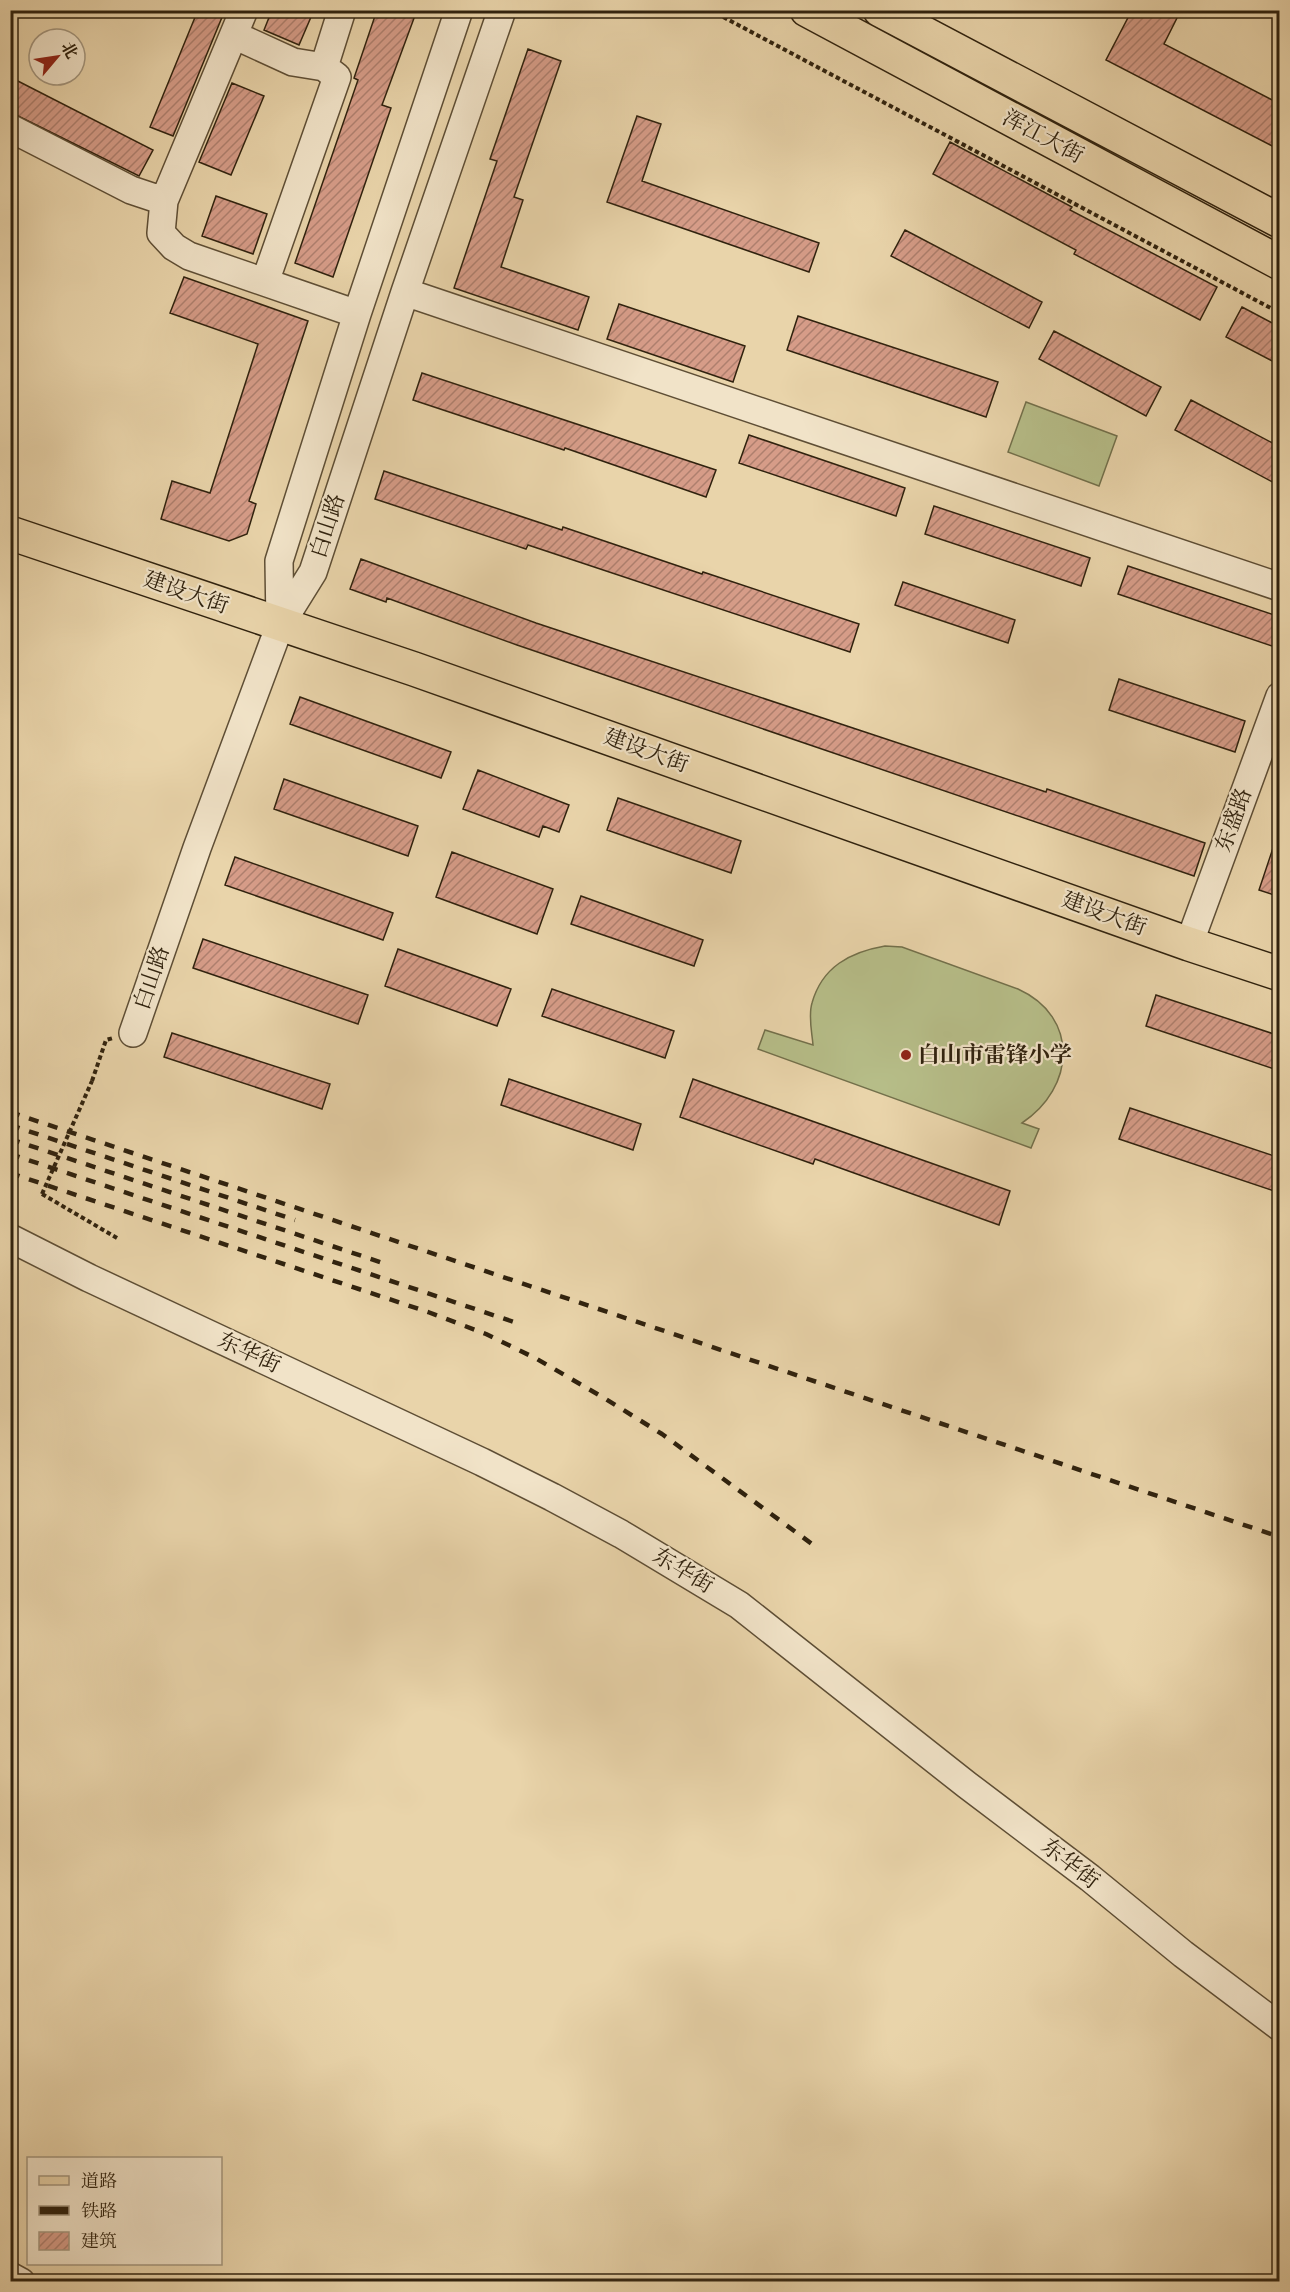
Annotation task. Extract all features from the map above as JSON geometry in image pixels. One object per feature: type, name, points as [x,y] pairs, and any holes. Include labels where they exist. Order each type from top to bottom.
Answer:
[{"type":"main road","name":"浑江大街","points":[[807,10],[1280,263]]},
{"type":"main road","name":"浑江大街","points":[[880,10],[1280,221]]},
{"type":"main road","name":"建设大街","points":[[10,533],[414,669],[1189,944],[1280,974]]},
{"type":"street","points":[[244,10],[164,201],[160,233],[174,247],[189,255],[357,314]]},
{"type":"street","points":[[324,67],[342,10]]},
{"type":"street","points":[[280,624],[279,561],[357,314],[459,10]]},
{"type":"street","name":"白山路","points":[[133,1033],[197,848],[280,624],[313,573],[405,292],[502,10]]},
{"type":"street","points":[[234,35],[293,62],[324,67],[337,77],[265,282]]},
{"type":"street","points":[[10,128],[132,190],[164,201]]},
{"type":"street","points":[[405,292],[1280,587]]},
{"type":"street","name":"东盛路","points":[[1189,944],[1280,696]]},
{"type":"street","name":"东华街","points":[[10,1238],[89,1278],[542,1492],[621,1534],[739,1605],[967,1785],[1090,1878],[1183,1954],[1280,2027]]},
{"type":"street","points":[[10,2276],[21,2282]]},
{"type":"path","points":[[710,10],[1280,313]]},
{"type":"path","points":[[117,1238],[42,1194],[92,1081],[106,1040],[133,1033]]},
{"type":"green space","points":[[1026,402],[1117,436],[1099,486],[1008,452]]},
{"type":"green space","points":[[885,946],[902,947],[1018,989],[1038,1001],[1052,1017],[1060,1034],[1063,1053],[1060,1073],[1052,1091],[1040,1108],[1022,1123],[1039,1129],[1031,1148],[758,1049],[765,1030],[813,1045],[811,1008],[823,980],[839,963],[849,957]]},
{"type":"building","points":[[198,10],[225,10],[173,136],[150,127]]},
{"type":"building","points":[[272,10],[314,10],[299,45],[264,30]]},
{"type":"building","points":[[377,10],[417,10],[382,105],[391,108],[333,277],[295,263],[358,80],[354,78]]},
{"type":"building","points":[[1132,10],[1181,10],[1164,44],[1280,104],[1280,150],[1106,60]]},
{"type":"building","points":[[528,49],[561,61],[514,197],[523,200],[501,267],[589,297],[578,330],[454,288],[497,161],[490,159]]},
{"type":"building","points":[[10,77],[153,150],[139,176],[10,112]]},
{"type":"building","points":[[232,83],[264,96],[231,175],[199,162]]},
{"type":"building","points":[[637,116],[661,124],[642,181],[819,243],[809,272],[607,202]]},
{"type":"building","points":[[950,142],[1072,207],[1070,210],[1217,287],[1200,320],[1074,254],[1076,250],[933,174]]},
{"type":"building","points":[[216,196],[267,214],[253,254],[202,236]]},
{"type":"building","points":[[905,230],[1042,302],[1029,328],[891,256]]},
{"type":"building","points":[[184,277],[308,321],[249,501],[256,504],[247,534],[229,541],[161,519],[172,481],[210,493],[258,344],[170,313]]},
{"type":"building","points":[[619,304],[745,346],[733,382],[607,339]]},
{"type":"building","points":[[1242,307],[1280,327],[1280,365],[1226,337]]},
{"type":"building","points":[[798,316],[998,382],[986,417],[787,350]]},
{"type":"building","points":[[1054,331],[1161,387],[1146,416],[1039,359]]},
{"type":"building","points":[[422,373],[716,470],[706,497],[565,448],[564,450],[413,400]]},
{"type":"building","points":[[1191,400],[1280,447],[1280,486],[1175,430]]},
{"type":"building","points":[[749,435],[905,488],[896,516],[739,463]]},
{"type":"building","points":[[384,471],[859,624],[850,652],[528,545],[526,549],[375,499]]},
{"type":"building","points":[[934,506],[1090,558],[1081,586],[925,534]]},
{"type":"building","points":[[361,559],[536,623],[1046,792],[1047,789],[1205,843],[1194,876],[517,645],[387,598],[386,602],[350,589]]},
{"type":"building","points":[[1128,566],[1280,617],[1280,632],[1275,647],[1118,594]]},
{"type":"building","points":[[903,582],[1015,620],[1008,643],[895,605]]},
{"type":"building","points":[[1119,679],[1245,721],[1235,752],[1109,710]]},
{"type":"building","points":[[300,697],[451,752],[441,778],[290,724]]},
{"type":"building","points":[[478,770],[569,805],[559,832],[543,826],[539,837],[463,809]]},
{"type":"building","points":[[284,779],[418,826],[408,856],[274,809]]},
{"type":"building","points":[[618,798],[741,841],[731,873],[607,830]]},
{"type":"building","points":[[1277,836],[1280,837],[1280,897],[1259,890]]},
{"type":"building","points":[[452,852],[553,889],[537,934],[436,897]]},
{"type":"building","points":[[235,857],[393,913],[383,940],[225,885]]},
{"type":"building","points":[[581,896],[703,940],[694,966],[571,924]]},
{"type":"building","points":[[203,939],[368,995],[358,1024],[193,968]]},
{"type":"building","points":[[398,949],[511,989],[497,1026],[385,986]]},
{"type":"building","points":[[552,989],[674,1031],[665,1058],[542,1016]]},
{"type":"building","points":[[1156,995],[1280,1036],[1280,1071],[1146,1026]]},
{"type":"building","points":[[172,1033],[330,1084],[322,1109],[164,1057]]},
{"type":"building","points":[[509,1079],[641,1124],[633,1150],[501,1105]]},
{"type":"building","points":[[693,1079],[1010,1191],[999,1225],[815,1159],[813,1164],[680,1117]]},
{"type":"building","points":[[1130,1108],[1280,1158],[1280,1193],[1119,1139]]},
{"type":"railway","points":[[10,1112],[1280,1537]]},
{"type":"railway","points":[[10,1125],[295,1220]]},
{"type":"railway","points":[[10,1139],[383,1263]]},
{"type":"railway","points":[[10,1154],[520,1324]]},
{"type":"railway","points":[[10,1173],[428,1312],[486,1334],[537,1359],[662,1434],[812,1544]]},
{"type":"place","name":"白山市雷锋小学","points":[[906,1055]]}]
